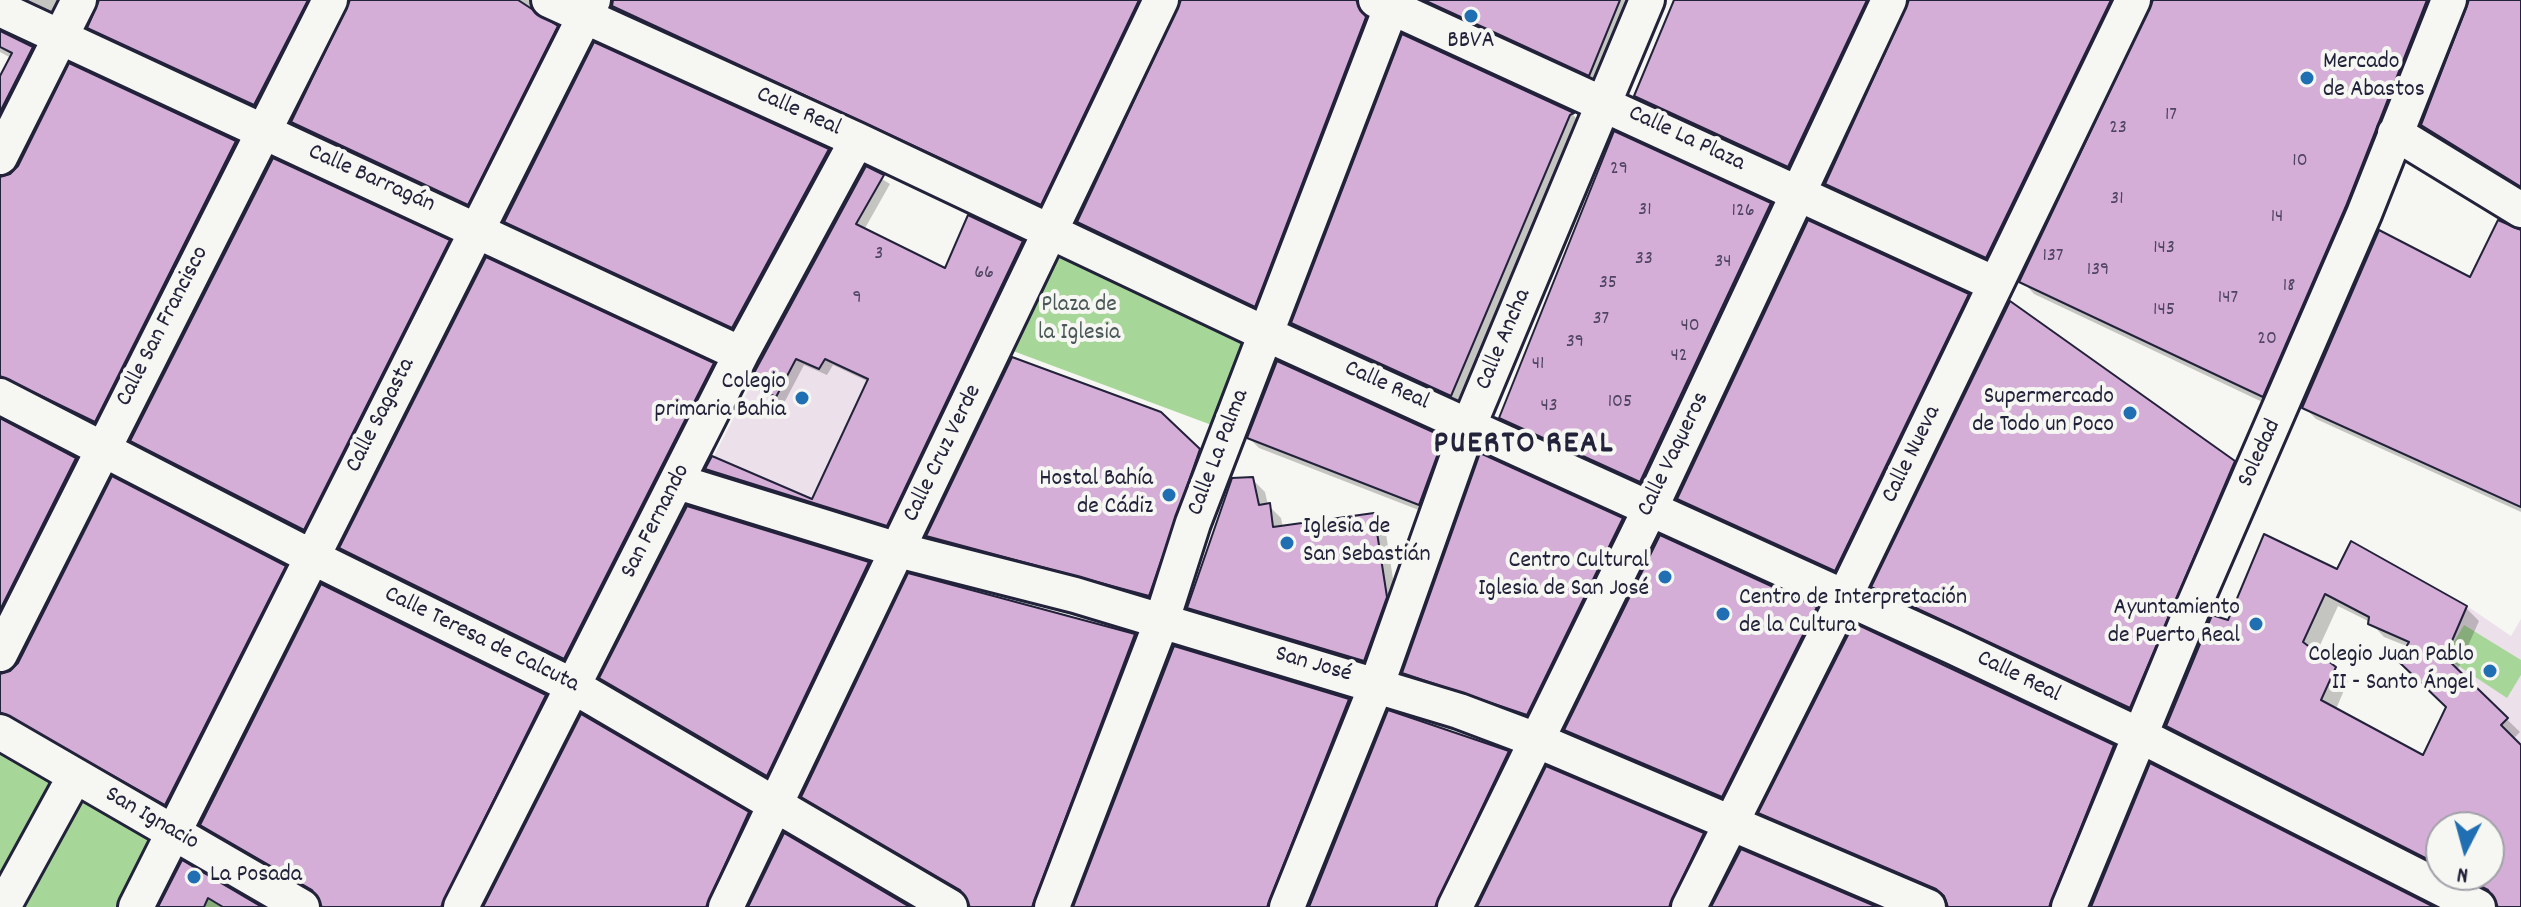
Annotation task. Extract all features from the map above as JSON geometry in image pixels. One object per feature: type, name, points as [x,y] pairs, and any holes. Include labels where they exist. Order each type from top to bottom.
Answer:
[{"type":"street","points":[[0,157],[79,0]]},
{"type":"street","name":"Calle San Francisco","points":[[0,654],[330,0]]},
{"type":"street","name":"Calle Real","points":[[549,0],[589,8],[857,140],[1266,334],[1845,596],[2139,735],[2478,907]]},
{"type":"street","name":"Calle Cruz Verde","points":[[726,907],[1052,233],[1161,0]]},
{"type":"street","name":"Calle Ancha","points":[[1287,907],[1377,684],[1469,425],[1647,0]]},
{"type":"street","name":"Calle Vaqueros","points":[[1455,907],[1650,509],[1889,0]]},
{"type":"street","name":"Calle Nueva","points":[[1689,907],[1845,596],[2133,0]]},
{"type":"street","name":"Soledad","points":[[2069,907],[2249,477],[2283,407],[2449,0]]},
{"type":"street","name":"Calle La Plaza","points":[[1387,2],[1995,284]]},
{"type":"street","name":"Calle La Palma","points":[[1052,907],[1161,623],[1193,523],[1266,334],[1387,2]]},
{"type":"street","name":"Calle Sagasta","points":[[136,907],[310,556],[589,8]]},
{"type":"street","name":"Calle Barragán","points":[[0,9],[479,229],[741,354]]},
{"type":"street","points":[[2395,133],[2521,210]]},
{"type":"street","name":"San Fernando","points":[[461,907],[741,354],[857,140]]},
{"type":"street","name":"Calle Teresa de Calcuta","points":[[0,396],[102,451],[573,686],[950,907]]},
{"type":"street","name":"San José","points":[[678,482],[898,550],[1075,595],[1161,623],[1377,684],[1536,740],[1928,907]]},
{"type":"street","name":"San Ignacio","points":[[0,732],[302,907]]},
{"type":"street","points":[[3,907],[75,776]]},
{"type":"shaded area","name":"Colegio primaria Bahia","points":[[797,296],[881,352],[807,511],[702,479]]},
{"type":"shaded area","name":"Colegio Juan Pablo II - Santo Ángel","points":[[2467,606],[2511,636],[2521,619],[2521,744],[2502,724],[2508,718],[2445,657]]},
{"type":"green space","name":"Plaza de la Iglesia","points":[[1056,254],[1250,343],[1217,427],[1005,348]]},
{"type":"green space","points":[[2464,625],[2521,660],[2521,675],[2507,698],[2445,657]]},
{"type":"green space","points":[[0,744],[269,907],[0,907]]},
{"type":"building","points":[[99,0],[308,0],[254,105],[87,28]]},
{"type":"building","points":[[350,0],[518,0],[558,26],[468,205],[291,122]]},
{"type":"building","points":[[613,0],[1139,0],[1041,205],[612,6]]},
{"type":"building","points":[[1181,0],[1356,0],[1366,17],[1255,307],[1077,222]]},
{"type":"building","points":[[1424,0],[1620,0],[1589,76]]},
{"type":"building","points":[[1674,0],[1867,0],[1788,167],[1634,96]]},
{"type":"building","points":[[1909,0],[2111,0],[1986,258],[1825,184]]},
{"type":"building","points":[[2153,0],[2427,0],[2346,206],[2263,397],[2019,282]]},
{"type":"building","points":[[2469,0],[2521,0],[2521,187],[2421,125]]},
{"type":"building","points":[[0,31],[33,47],[0,112],[0,76],[12,53],[0,47]]},
{"type":"building","points":[[1402,34],[1574,113],[1570,115],[1451,396],[1291,323]]},
{"type":"building","points":[[594,42],[829,149],[732,328],[504,222]]},
{"type":"building","points":[[69,63],[236,141],[95,422],[0,376],[0,177],[10,174],[18,166]]},
{"type":"building","points":[[1614,131],[1771,203],[1640,482],[1499,418]]},
{"type":"building","points":[[273,158],[450,240],[304,530],[130,441]]},
{"type":"building","points":[[866,166],[884,175],[856,224],[945,268],[968,215],[1023,241],[887,526],[705,469],[712,456],[812,499],[868,379],[825,359],[819,369],[796,359],[776,397],[748,384]]},
{"type":"building","points":[[1808,220],[1969,294],[1835,571],[1677,499]]},
{"type":"building","points":[[2498,220],[2521,230],[2521,507],[2302,408],[2379,230],[2470,277]]},
{"type":"building","points":[[486,257],[714,363],[564,659],[339,548]]},
{"type":"building","points":[[2010,301],[2235,461],[2130,708],[1871,587]]},
{"type":"building","points":[[1012,357],[1161,412],[1200,449],[1149,596],[926,536]]},
{"type":"building","points":[[1277,361],[1444,437],[1419,505],[1247,438]]},
{"type":"building","points":[[0,418],[76,458],[0,610]]},
{"type":"building","points":[[1480,453],[1623,518],[1527,715],[1402,673]]},
{"type":"building","points":[[112,476],[286,566],[165,805],[0,712],[0,674],[10,671],[18,663]]},
{"type":"building","name":"Iglesia de San Sebastián","points":[[1253,477],[1259,505],[1270,503],[1273,527],[1374,513],[1387,597],[1364,661],[1187,608],[1232,478]]},
{"type":"building","points":[[687,506],[869,562],[767,776],[599,678]]},
{"type":"building","points":[[2264,534],[2337,569],[2351,541],[2467,606],[2445,657],[2508,718],[2501,725],[2521,745],[2521,907],[2498,907],[2489,891],[2505,891],[2505,811],[2425,811],[2425,858],[2166,726],[2212,615],[2228,620]],"holes":[[[2325,594],[2369,617],[2368,624],[2409,642],[2398,661],[2446,707],[2423,755],[2321,700],[2336,667],[2303,642]]]},
{"type":"building","points":[[1660,535],[1817,607],[1722,797],[1564,730]]},
{"type":"building","points":[[908,573],[1135,634],[1032,907],[970,907],[960,890],[801,797]]},
{"type":"building","points":[[321,584],[546,695],[441,907],[322,907],[312,890],[200,825]]},
{"type":"building","points":[[1854,623],[2114,745],[2049,907],[1948,907],[1944,896],[1936,889],[1758,813]]},
{"type":"building","points":[[1174,646],[1349,699],[1267,907],[1073,907]]},
{"type":"building","points":[[1388,710],[1509,751],[1435,907],[1309,907]]},
{"type":"building","points":[[581,714],[749,812],[706,907],[483,907]]},
{"type":"building","points":[[2150,763],[2434,907],[2091,907]]},
{"type":"building","points":[[1546,766],[1704,833],[1669,907],[1477,907]]},
{"type":"building","points":[[784,833],[910,907],[748,907]]},
{"type":"building","points":[[1741,849],[1877,907],[1711,907]]},
{"type":"building","name":"La Posada","points":[[182,860],[262,907],[223,907],[208,898],[204,907],[158,907]]},
{"type":"place","name":"BBVA","points":[[1471,16]]},
{"type":"place","name":"Mercado de Abastos","points":[[2307,78]]},
{"type":"place","name":"Colegio primaria Bahia","points":[[802,398]]},
{"type":"place","name":"Supermercado de Todo un Poco","points":[[2130,413]]},
{"type":"place","name":"Hostal Bahía de Cádiz","points":[[1169,495]]},
{"type":"place","name":"Iglesia de San Sebastián","points":[[1287,543]]},
{"type":"place","name":"Centro Cultural Iglesia de San José","points":[[1665,577]]},
{"type":"place","name":"Centro de Interpretación de la Cultura","points":[[1723,614]]},
{"type":"place","name":"Ayuntamiento de Puerto Real","points":[[2256,624]]},
{"type":"place","name":"Colegio Juan Pablo II - Santo Ángel","points":[[2490,671]]},
{"type":"place","name":"La Posada","points":[[194,877]]},
{"type":"district","name":"PUERTO REAL","points":[[1524,447]]}]
